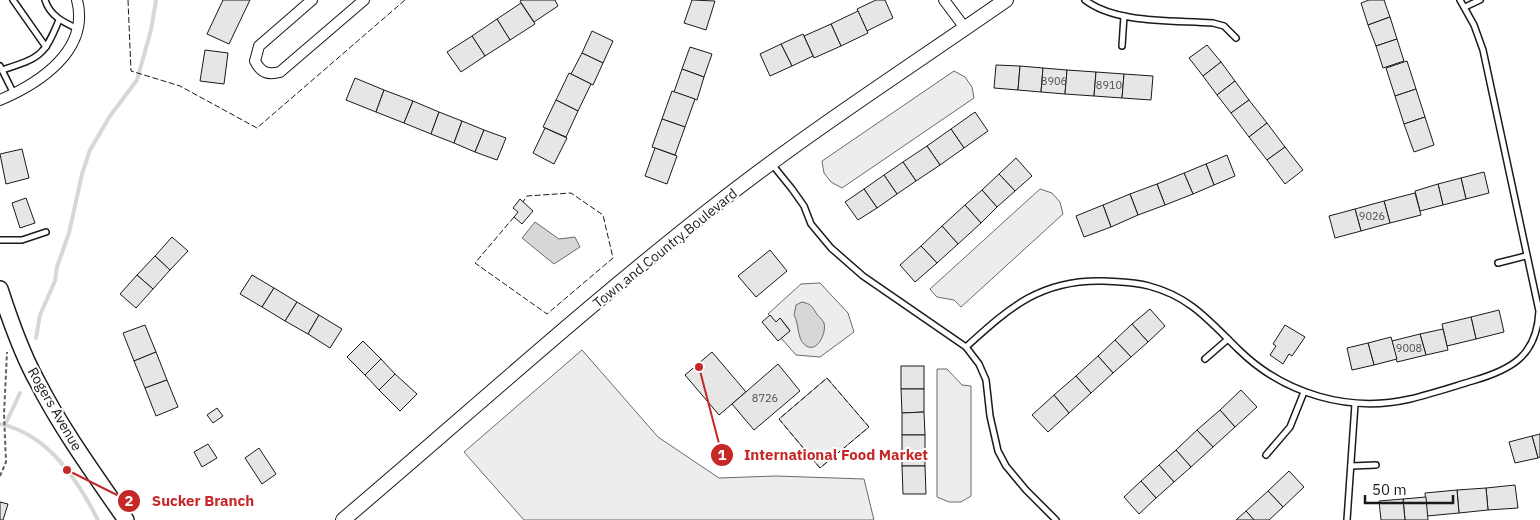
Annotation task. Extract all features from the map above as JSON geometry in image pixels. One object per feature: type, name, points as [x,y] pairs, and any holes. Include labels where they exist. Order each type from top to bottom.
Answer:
[{"type":"main road","name":"Rogers Avenue","points":[[0,289],[22,349],[37,383],[62,425],[126,520]]},
{"type":"street","points":[[0,100],[35,84],[68,50],[78,29],[80,11],[77,0]]},
{"type":"street","points":[[312,0],[259,46],[255,61],[264,72],[271,74],[280,72],[364,0]]},
{"type":"street","points":[[944,0],[965,28]]},
{"type":"street","name":"Town and Country Boulevard","points":[[343,520],[661,249],[771,163],[1006,0]]},
{"type":"lane","points":[[14,0],[46,47]]},
{"type":"lane","points":[[45,0],[48,10],[59,20],[78,29]]},
{"type":"lane","points":[[1085,0],[1102,10],[1124,16],[1212,23],[1224,26],[1236,38]]},
{"type":"lane","points":[[966,347],[1000,316],[1040,290],[1066,283],[1092,281],[1148,286],[1172,294],[1194,306],[1259,367],[1280,381],[1304,392],[1355,404],[1410,399],[1492,375],[1509,367],[1526,352],[1534,340],[1538,326],[1539,311],[1483,50],[1465,7],[1460,0]]},
{"type":"lane","points":[[1465,7],[1480,0]]},
{"type":"lane","points":[[1122,46],[1124,16]]},
{"type":"lane","points":[[14,94],[1,68],[32,61],[46,47],[59,20]]},
{"type":"lane","points":[[771,163],[804,206],[811,224],[831,248],[863,276],[966,347],[979,364],[986,380],[990,416],[998,451],[1006,466],[1026,490],[1056,520]]},
{"type":"lane","points":[[0,240],[22,240],[46,232]]},
{"type":"lane","points":[[1498,263],[1526,256]]},
{"type":"lane","points":[[1205,360],[1228,339]]},
{"type":"lane","points":[[1266,455],[1290,427],[1304,392]]},
{"type":"lane","points":[[1347,520],[1355,404]]},
{"type":"lane","points":[[1351,466],[1376,465]]},
{"type":"path","points":[[0,476],[6,462],[4,414],[8,347]]},
{"type":"shaded area","points":[[954,71],[965,77],[972,87],[974,98],[842,188],[831,182],[824,173],[822,161]]},
{"type":"shaded area","points":[[1040,189],[1052,193],[1060,202],[1063,214],[961,307],[954,300],[937,297],[930,289]]},
{"type":"shaded area","points":[[535,222],[559,239],[575,237],[580,247],[554,264],[522,238]]},
{"type":"shaded area","points":[[820,283],[848,313],[854,332],[820,357],[796,355],[781,338],[790,330],[780,318],[776,322],[768,314],[801,284]]},
{"type":"shaded area","points":[[802,302],[811,306],[824,323],[824,332],[820,342],[813,347],[808,347],[802,341],[794,315],[796,305]]},
{"type":"shaded area","points":[[582,350],[658,437],[719,478],[776,476],[864,479],[874,520],[524,520],[464,452]]},
{"type":"shaded area","points":[[937,369],[947,369],[962,385],[971,386],[971,496],[961,502],[949,502],[937,497]]},
{"type":"shaded area","points":[[827,378],[869,427],[820,468],[779,419]]},
{"type":"building","points":[[223,0],[250,0],[229,44],[207,34]]},
{"type":"building","points":[[555,0],[558,6],[534,22],[520,1]]},
{"type":"building","points":[[692,0],[715,1],[706,30],[684,23]]},
{"type":"building","points":[[876,0],[885,0],[893,18],[867,31],[857,9]]},
{"type":"building","points":[[1369,0],[1384,0],[1390,17],[1368,25],[1361,3]]},
{"type":"building","points":[[521,3],[535,24],[510,40],[497,19]]},
{"type":"building","points":[[858,11],[868,33],[841,46],[831,24]]},
{"type":"building","points":[[1390,17],[1397,39],[1376,46],[1368,25]]},
{"type":"building","points":[[497,19],[510,40],[485,56],[472,36]]},
{"type":"building","points":[[831,24],[841,46],[814,58],[804,36]]},
{"type":"building","points":[[592,31],[613,41],[603,63],[582,53]]},
{"type":"building","points":[[803,34],[813,56],[792,66],[781,44]]},
{"type":"building","points":[[472,36],[485,56],[461,72],[447,52]]},
{"type":"building","points":[[1397,39],[1404,61],[1383,68],[1376,46]]},
{"type":"building","points":[[781,44],[792,66],[770,76],[760,54]]},
{"type":"building","points":[[1207,45],[1221,62],[1203,76],[1189,58]]},
{"type":"building","points":[[690,47],[712,54],[704,77],[682,69]]},
{"type":"building","points":[[205,50],[228,53],[224,84],[200,81]]},
{"type":"building","points":[[582,53],[603,63],[593,85],[571,74]]},
{"type":"building","points":[[1407,61],[1416,89],[1395,96],[1386,68]]},
{"type":"building","points":[[1221,62],[1235,81],[1217,95],[1203,76]]},
{"type":"building","points":[[996,65],[1020,66],[1018,90],[994,88]]},
{"type":"building","points":[[1020,66],[1043,68],[1041,92],[1018,90]]},
{"type":"building","points":[[1043,68],[1067,70],[1065,94],[1041,92]]},
{"type":"building","points":[[682,69],[704,77],[697,100],[674,92]]},
{"type":"building","points":[[1067,70],[1096,72],[1094,96],[1065,94]]},
{"type":"building","points":[[1096,72],[1124,74],[1122,98],[1094,96]]},
{"type":"building","points":[[569,73],[591,84],[578,111],[556,100]]},
{"type":"building","points":[[1124,74],[1153,76],[1151,100],[1122,98]]},
{"type":"building","points":[[355,78],[384,90],[376,112],[346,100]]},
{"type":"building","points":[[1235,81],[1249,100],[1231,113],[1217,95]]},
{"type":"building","points":[[1416,89],[1425,117],[1404,124],[1395,96]]},
{"type":"building","points":[[384,90],[413,101],[404,123],[376,112]]},
{"type":"building","points":[[672,91],[695,99],[685,127],[662,119]]},
{"type":"building","points":[[556,100],[578,111],[566,137],[543,127]]},
{"type":"building","points":[[1249,100],[1267,123],[1249,137],[1231,113]]},
{"type":"building","points":[[413,101],[439,112],[431,134],[404,123]]},
{"type":"building","points":[[439,112],[462,121],[454,143],[431,134]]},
{"type":"building","points":[[975,112],[988,131],[964,148],[951,129]]},
{"type":"building","points":[[1425,117],[1434,145],[1414,152],[1404,124]]},
{"type":"building","points":[[662,119],[685,127],[675,155],[652,147]]},
{"type":"building","points":[[462,121],[484,130],[475,152],[454,143]]},
{"type":"building","points":[[1267,123],[1285,147],[1267,160],[1249,137]]},
{"type":"building","points":[[545,128],[567,138],[554,164],[533,153]]},
{"type":"building","points":[[951,129],[964,148],[940,165],[927,146]]},
{"type":"building","points":[[484,130],[506,138],[497,160],[475,152]]},
{"type":"building","points":[[927,146],[940,165],[916,181],[903,162]]},
{"type":"building","points":[[1285,147],[1303,170],[1285,184],[1267,160]]},
{"type":"building","points":[[655,148],[677,156],[667,184],[645,176]]},
{"type":"building","points":[[22,149],[29,178],[6,184],[0,154]]},
{"type":"building","points":[[1227,155],[1235,176],[1214,185],[1206,164]]},
{"type":"building","points":[[1016,158],[1032,176],[1015,191],[999,174]]},
{"type":"building","points":[[903,162],[916,181],[897,194],[884,175]]},
{"type":"building","points":[[1206,164],[1214,185],[1193,194],[1184,173]]},
{"type":"building","points":[[1484,172],[1489,193],[1466,199],[1461,178]]},
{"type":"building","points":[[1184,173],[1193,194],[1165,205],[1157,184]]},
{"type":"building","points":[[999,174],[1015,191],[997,207],[982,190]]},
{"type":"building","points":[[884,175],[897,194],[877,208],[864,189]]},
{"type":"building","points":[[1461,178],[1466,199],[1443,205],[1438,184]]},
{"type":"building","points":[[1157,184],[1165,205],[1138,215],[1130,194]]},
{"type":"building","points":[[1438,184],[1443,205],[1420,211],[1415,191]]},
{"type":"building","points":[[864,189],[877,208],[858,220],[845,202]]},
{"type":"building","points":[[982,190],[997,207],[981,223],[965,205]]},
{"type":"building","points":[[1415,193],[1421,215],[1390,223],[1384,201]]},
{"type":"building","points":[[1130,194],[1138,215],[1111,227],[1103,205]]},
{"type":"building","points":[[26,198],[35,223],[20,228],[12,203]]},
{"type":"building","points":[[520,199],[533,211],[522,224],[514,217],[518,212],[513,208]]},
{"type":"building","points":[[1384,201],[1390,223],[1361,231],[1355,209]]},
{"type":"building","points":[[965,205],[981,223],[958,244],[942,226]]},
{"type":"building","points":[[1103,205],[1111,227],[1084,237],[1076,216]]},
{"type":"building","points":[[1355,209],[1361,231],[1335,238],[1329,216]]},
{"type":"building","points":[[942,226],[958,244],[937,263],[921,246]]},
{"type":"building","points":[[172,237],[188,251],[170,270],[155,256]]},
{"type":"building","points":[[921,246],[937,263],[915,282],[900,265]]},
{"type":"building","points":[[770,250],[787,271],[756,297],[738,276]]},
{"type":"building","points":[[155,256],[170,270],[153,289],[137,275]]},
{"type":"building","points":[[137,275],[153,289],[136,308],[120,294]]},
{"type":"building","points":[[252,275],[274,288],[262,307],[240,294]]},
{"type":"building","points":[[274,288],[297,302],[285,321],[262,307]]},
{"type":"building","points":[[297,302],[319,315],[308,334],[285,321]]},
{"type":"building","points":[[1150,309],[1165,326],[1148,342],[1132,324]]},
{"type":"building","points":[[1499,310],[1504,332],[1476,339],[1471,317]]},
{"type":"building","points":[[319,315],[342,329],[330,348],[308,334]]},
{"type":"building","points":[[770,315],[776,322],[780,318],[790,331],[778,341],[762,322]]},
{"type":"building","points":[[1471,317],[1476,339],[1447,346],[1442,324]]},
{"type":"building","points":[[1132,324],[1148,342],[1131,357],[1115,340]]},
{"type":"building","points":[[145,325],[156,352],[134,361],[123,333]]},
{"type":"building","points":[[1285,325],[1305,337],[1292,356],[1289,354],[1283,364],[1270,355],[1276,346],[1273,344]]},
{"type":"building","points":[[1443,329],[1448,350],[1426,355],[1420,334]]},
{"type":"building","points":[[1420,334],[1426,355],[1397,362],[1392,341]]},
{"type":"building","points":[[1391,337],[1397,359],[1374,365],[1368,343]]},
{"type":"building","points":[[1115,340],[1131,357],[1113,373],[1098,356]]},
{"type":"building","points":[[363,341],[381,359],[365,375],[347,357]]},
{"type":"building","points":[[1368,343],[1374,365],[1352,370],[1347,348]]},
{"type":"building","points":[[156,352],[167,380],[145,388],[134,361]]},
{"type":"building","points":[[712,352],[746,392],[719,415],[685,375]]},
{"type":"building","points":[[1098,356],[1113,373],[1091,393],[1076,376]]},
{"type":"building","points":[[381,359],[395,374],[379,390],[365,375]]},
{"type":"building","points":[[778,364],[800,391],[754,430],[732,404]]},
{"type":"building","points":[[901,366],[924,366],[924,389],[901,389]]},
{"type":"building","points":[[395,374],[417,394],[400,411],[379,390]]},
{"type":"building","points":[[1076,376],[1091,393],[1069,413],[1054,395]]},
{"type":"building","points":[[167,380],[178,407],[156,416],[145,388]]},
{"type":"building","points":[[901,389],[924,389],[924,412],[902,413]]},
{"type":"building","points":[[1241,390],[1257,407],[1235,427],[1220,410]]},
{"type":"building","points":[[1054,395],[1069,413],[1048,432],[1032,415]]},
{"type":"building","points":[[217,408],[223,416],[213,423],[207,415]]},
{"type":"building","points":[[1220,410],[1235,427],[1213,447],[1197,430]]},
{"type":"building","points":[[924,412],[925,435],[902,435],[902,413]]},
{"type":"building","points":[[1197,430],[1213,447],[1191,467],[1176,450]]},
{"type":"building","points":[[1540,434],[1540,457],[1538,458],[1532,436]]},
{"type":"building","points":[[902,435],[925,435],[925,466],[902,466]]},
{"type":"building","points":[[1532,436],[1538,458],[1515,463],[1509,442]]},
{"type":"building","points":[[208,444],[217,458],[202,467],[194,452]]},
{"type":"building","points":[[259,448],[276,474],[262,484],[245,458]]},
{"type":"building","points":[[1176,450],[1191,467],[1174,482],[1159,465]]},
{"type":"building","points":[[1159,465],[1174,482],[1156,498],[1141,481]]},
{"type":"building","points":[[902,466],[925,466],[926,494],[903,494]]},
{"type":"building","points":[[1289,471],[1304,487],[1283,507],[1268,491]]},
{"type":"building","points":[[1141,481],[1156,498],[1139,514],[1124,497]]},
{"type":"building","points":[[1515,485],[1518,508],[1488,510],[1486,488]]},
{"type":"building","points":[[1486,488],[1488,510],[1459,513],[1457,490]]},
{"type":"building","points":[[1457,490],[1459,513],[1427,516],[1425,493]]},
{"type":"building","points":[[1268,491],[1283,507],[1269,520],[1254,520],[1246,511]]},
{"type":"building","points":[[1426,497],[1428,520],[1405,520],[1403,499]]},
{"type":"building","points":[[1403,499],[1405,520],[1381,520],[1379,501]]},
{"type":"building","points":[[0,502],[8,504],[3,520],[0,520]]},
{"type":"building","points":[[1246,511],[1254,520],[1236,520]]},
{"type":"waterway","points":[[36,338],[40,315],[55,281],[57,267],[69,233],[82,174],[90,150],[110,116],[137,80],[151,30],[156,0]]},
{"type":"waterway","points":[[5,425],[20,393]]},
{"type":"waterway","points":[[0,424],[17,429],[33,437],[47,448],[59,460],[81,489],[98,520]]},
{"type":"fence","points":[[128,0],[131,71],[180,86],[257,128],[405,0]]},
{"type":"fence","points":[[514,217],[475,263],[547,314],[613,258],[603,215],[571,193],[527,196],[523,202]]},
{"type":"fence","points":[[827,378],[869,427],[820,468],[779,419],[827,378]]},
{"type":"place","name":"International Food Market","points":[[699,367]]},
{"type":"place","name":"Sucker Branch","points":[[67,470]]}]
